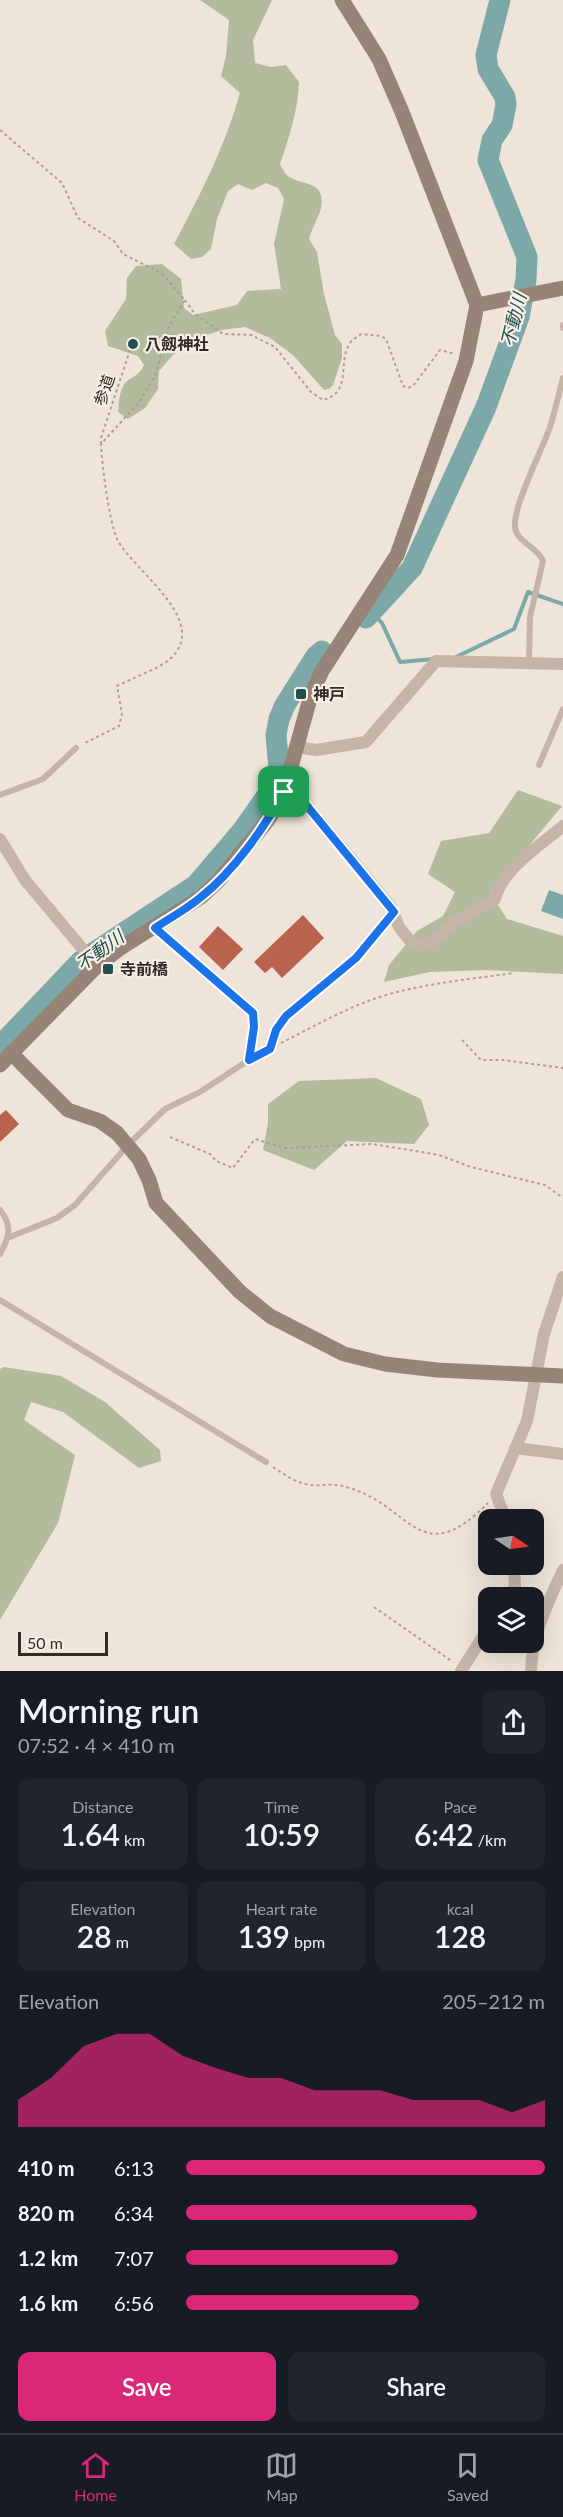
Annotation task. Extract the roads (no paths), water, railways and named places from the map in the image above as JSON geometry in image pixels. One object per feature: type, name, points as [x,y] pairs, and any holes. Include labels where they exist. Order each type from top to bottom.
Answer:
[{"type":"street","points":[[0,1065],[97,966],[119,949],[201,897],[219,880],[268,820],[284,792],[311,695],[322,670],[397,555],[467,358],[477,305],[379,59],[342,0]]},
{"type":"street","points":[[477,305],[563,288]]},
{"type":"street","points":[[296,747],[316,750],[366,742],[436,662],[563,664]]},
{"type":"street","points":[[284,792],[303,801],[394,912],[399,927],[411,942],[419,945],[430,944],[455,922],[495,899],[497,889],[511,871],[563,826]]},
{"type":"street","points":[[0,839],[25,880],[97,966]]},
{"type":"street","points":[[11,1053],[68,1110],[100,1121],[117,1133],[139,1159],[156,1203],[240,1292],[270,1316],[344,1354],[385,1364],[563,1376]]},
{"type":"street","points":[[502,1509],[496,1494],[526,1421],[544,1334],[559,1300],[563,1277]]},
{"type":"street","points":[[515,1448],[563,1454]]},
{"type":"street","points":[[531,1671],[531,1659],[542,1616],[563,1570]]},
{"type":"street","points":[[461,1670],[478,1644]]},
{"type":"lane","points":[[529,662],[530,617],[543,561],[541,554],[518,535],[514,527],[520,501],[550,428],[563,378]]},
{"type":"lane","points":[[539,765],[563,709]]},
{"type":"lane","points":[[0,795],[43,780],[76,748]]},
{"type":"lane","points":[[270,1049],[276,1030],[286,1016],[356,958],[394,912]]},
{"type":"lane","points":[[0,1254],[10,1237],[57,1218],[75,1205],[128,1145],[165,1109],[200,1092],[249,1060],[254,1027],[253,1013],[155,928]]},
{"type":"lane","points":[[0,1210],[8,1225],[10,1237]]},
{"type":"lane","points":[[0,1300],[266,1462]]},
{"type":"water","points":[[549,890],[563,895],[563,919],[541,911]]},
{"type":"waterway","name":"不動川","points":[[366,618],[412,568],[486,407],[519,317],[526,280],[527,257],[488,160],[492,140],[502,125],[506,105],[505,97],[488,69],[486,55],[500,0]]},
{"type":"waterway","points":[[456,657],[514,629],[528,592],[563,604]]},
{"type":"waterway","points":[[372,613],[382,623],[400,662],[434,659]]},
{"type":"waterway","name":"不動川","points":[[0,1046],[81,961],[196,885],[242,831],[271,790],[279,769],[276,735],[285,705],[316,656],[322,651]]},
{"type":"place","name":"八劔神社","points":[[133,344]]},
{"type":"place","name":"神戸","points":[[301,694]]},
{"type":"place","name":"寺前橋","points":[[108,969]]}]
